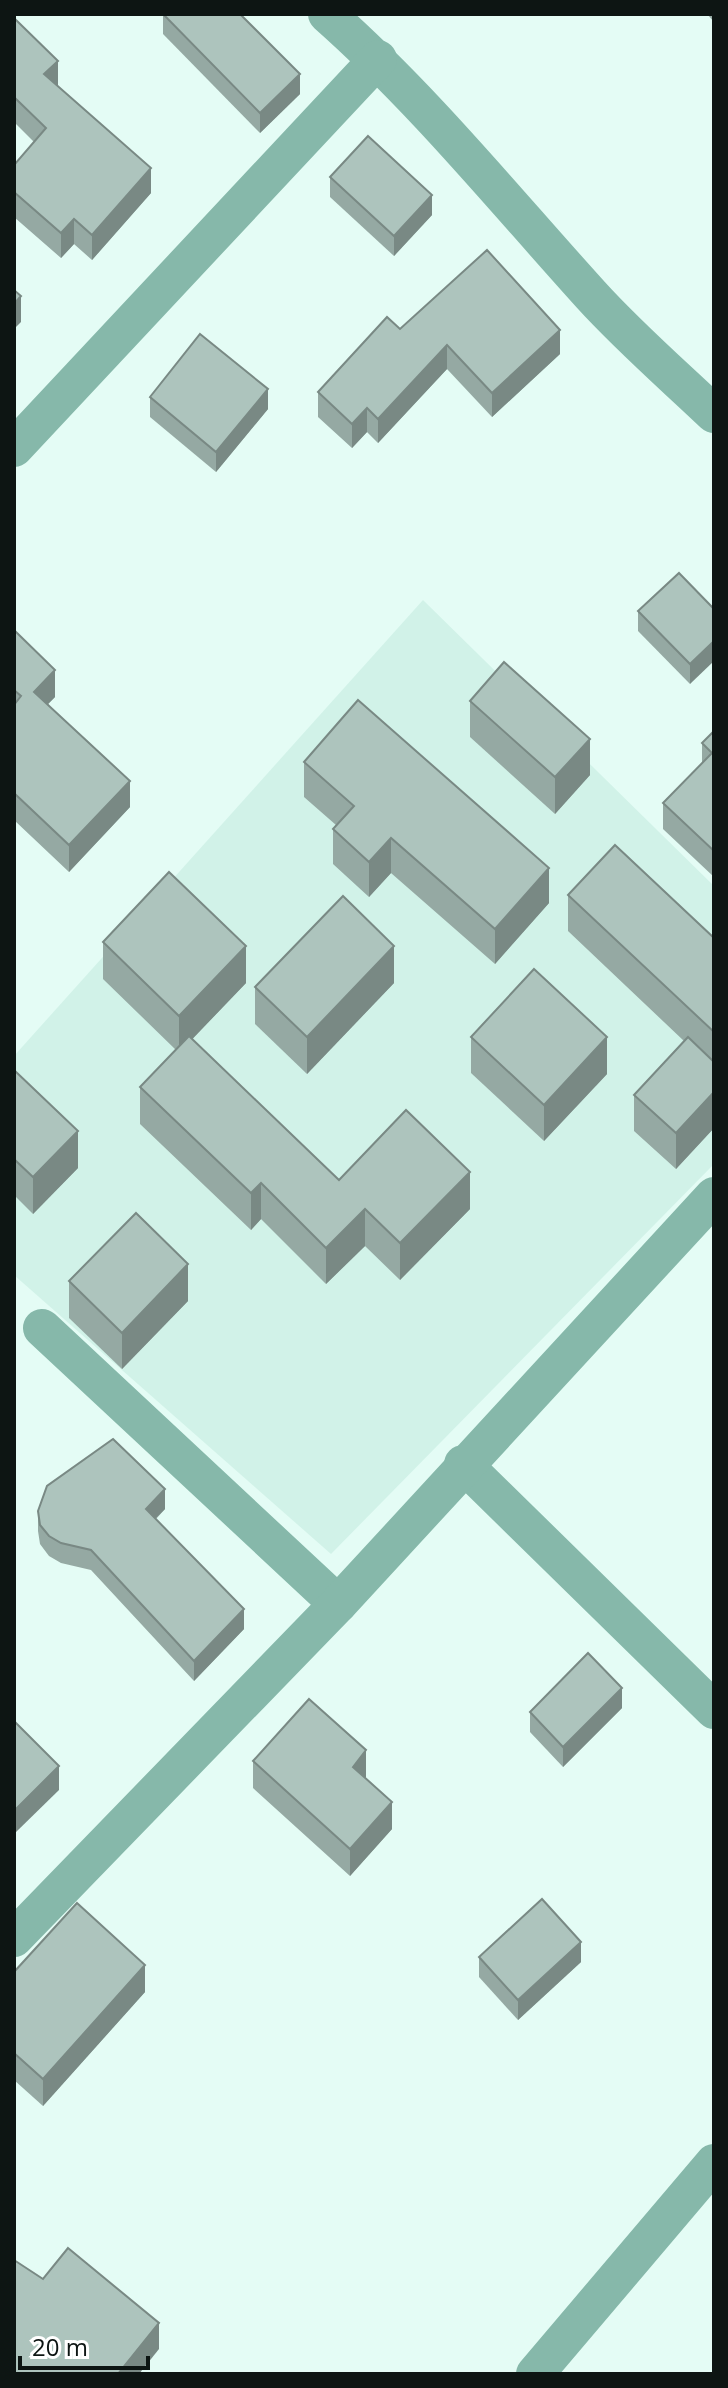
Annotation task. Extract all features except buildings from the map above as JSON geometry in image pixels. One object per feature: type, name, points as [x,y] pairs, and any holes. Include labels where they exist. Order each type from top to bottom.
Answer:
[{"type":"street","points":[[327,14],[378,59],[450,134],[593,298],[714,414]]},
{"type":"street","points":[[14,448],[378,59]]},
{"type":"street","points":[[14,1938],[338,1604],[463,1464],[714,1196]]},
{"type":"street","points":[[42,1328],[338,1604]]},
{"type":"street","points":[[463,1464],[714,1710]]},
{"type":"street","points":[[535,2374],[714,2163]]},
{"type":"shaded area","points":[[423,600],[714,886],[714,1164],[331,1554],[14,1275],[14,1056]]}]
